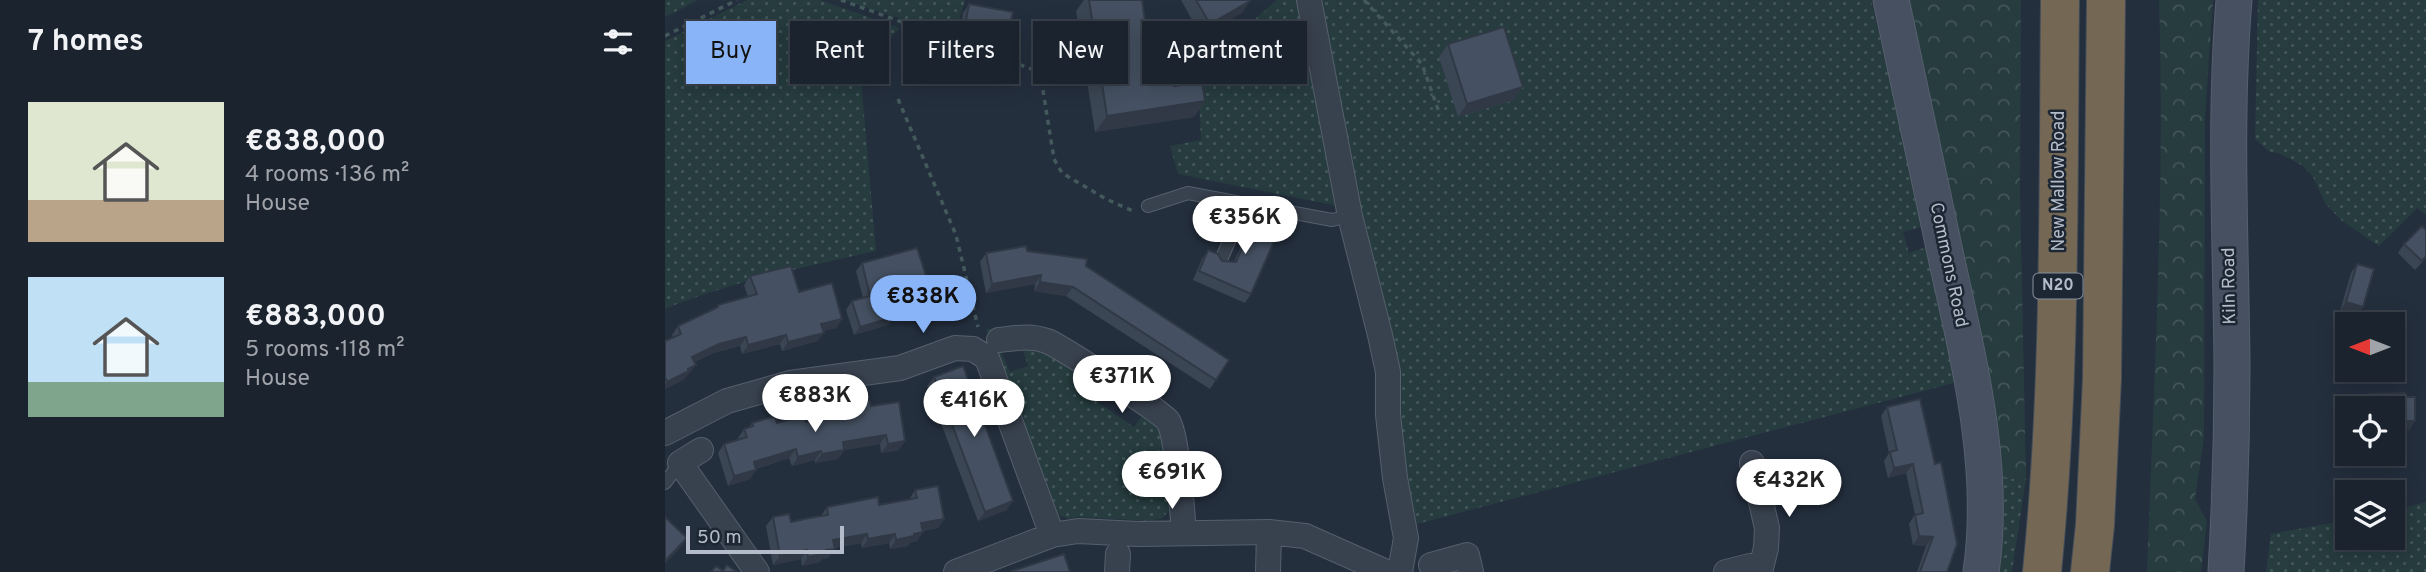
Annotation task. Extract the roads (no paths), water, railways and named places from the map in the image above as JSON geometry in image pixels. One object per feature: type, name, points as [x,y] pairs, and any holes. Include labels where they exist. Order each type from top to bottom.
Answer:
[{"type":"highway","name":"New Mallow Road","points":[[2042,572],[2054,419],[2057,331],[2060,0]]},
{"type":"highway","name":"N20","points":[[2090,572],[2102,379],[2106,0]]},
{"type":"street","points":[[1309,0],[1350,216],[1388,372],[1388,415],[1395,478],[1406,538],[1400,572]]},
{"type":"street","name":"Commons Road","points":[[1891,0],[1972,378],[1985,493],[1981,572]]},
{"type":"street","name":"Kiln Road","points":[[2226,572],[2231,491],[2232,364],[2228,154],[2234,0]]},
{"type":"street","points":[[999,340],[1027,336],[1049,342],[1150,406],[1168,421],[1174,443],[1184,533]]},
{"type":"street","points":[[665,433],[727,401],[790,383],[900,368],[955,348],[973,349],[987,358],[1052,535]]},
{"type":"street","points":[[701,450],[680,463],[757,572]]},
{"type":"street","points":[[1726,572],[1751,566],[1760,572],[1766,548],[1767,528],[1752,463]]},
{"type":"street","points":[[955,572],[1052,535],[1078,531],[1138,534],[1269,532],[1305,536],[1386,572]]},
{"type":"street","points":[[1268,572],[1269,532]]},
{"type":"street","points":[[1431,565],[1467,555],[1471,572]]},
{"type":"lane","points":[[1148,206],[1188,194],[1332,220],[1350,216]]},
{"type":"lane","points":[[1220,262],[1245,205]]},
{"type":"lane","points":[[665,482],[680,463]]}]
